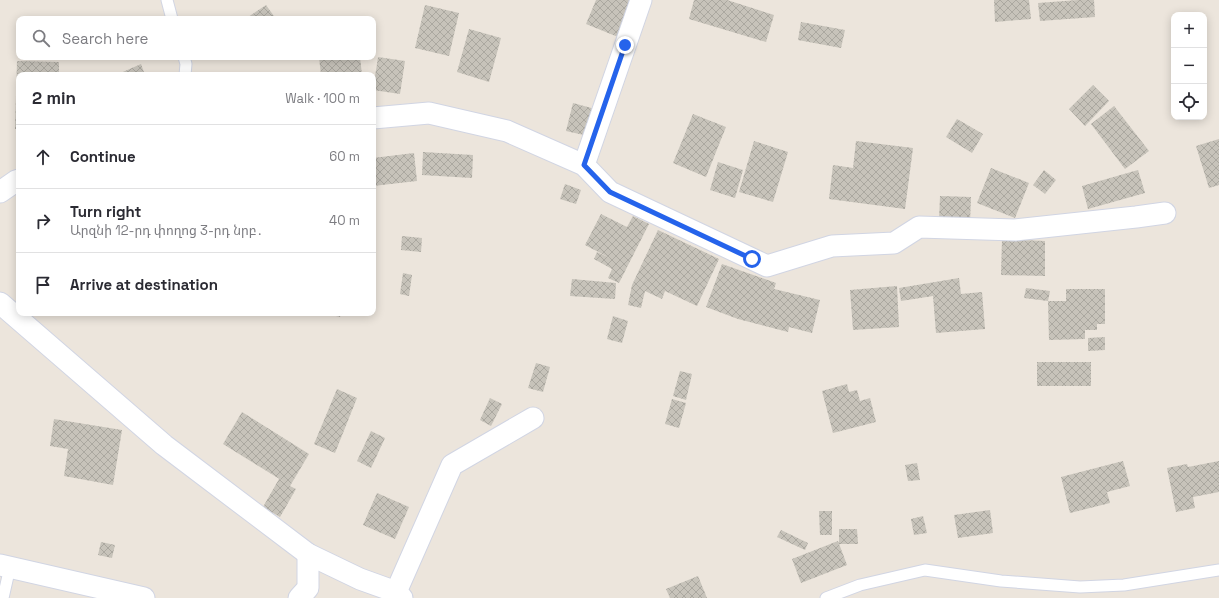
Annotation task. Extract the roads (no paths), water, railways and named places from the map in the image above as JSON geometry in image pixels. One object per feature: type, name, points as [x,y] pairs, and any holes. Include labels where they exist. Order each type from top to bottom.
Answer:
[{"type":"street","points":[[584,165],[641,0]]},
{"type":"street","points":[[376,118],[429,113],[507,131],[584,165],[610,192],[767,266],[832,246],[894,244],[919,227],[1015,230],[1136,217],[1165,212]]},
{"type":"street","points":[[0,192],[16,181]]},
{"type":"street","points":[[0,303],[164,445],[308,554],[360,579],[399,595],[452,465],[533,418]]},
{"type":"street","points":[[299,598],[308,588],[308,554]]},
{"type":"street","points":[[5,566],[144,598]]},
{"type":"lane","points":[[167,0],[171,16]]},
{"type":"lane","points":[[185,60],[185,72]]},
{"type":"lane","points":[[3,598],[5,566]]},
{"type":"lane","points":[[826,598],[860,585],[925,570],[1001,581],[1080,586],[1124,585],[1219,570]]}]
